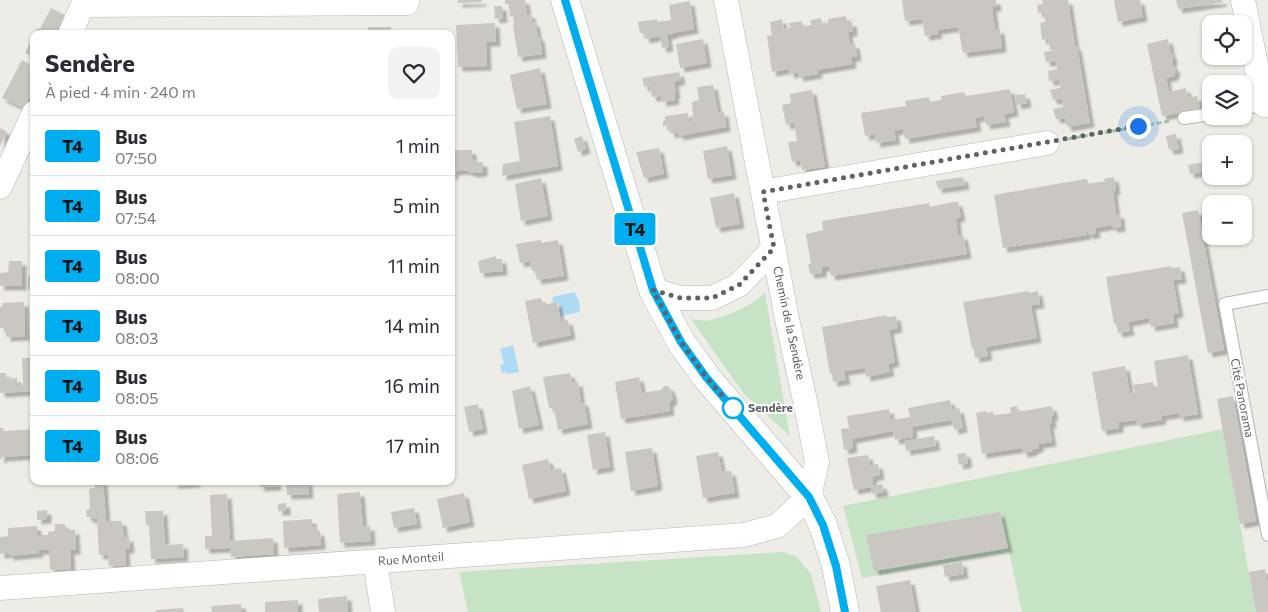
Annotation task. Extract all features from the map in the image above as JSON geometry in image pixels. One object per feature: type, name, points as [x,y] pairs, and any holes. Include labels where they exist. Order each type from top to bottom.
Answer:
[{"type":"street","points":[[565,0],[653,290],[681,342],[706,377],[809,497],[823,525],[836,566],[845,612]]},
{"type":"street","name":"Chemin de la Sendère","points":[[726,0],[817,462],[809,497]]},
{"type":"street","points":[[1243,0],[1259,106]]},
{"type":"street","points":[[72,30],[84,3],[407,3]]},
{"type":"street","points":[[0,187],[30,122]]},
{"type":"street","points":[[763,192],[1047,143]]},
{"type":"street","points":[[653,290],[681,298],[712,298],[739,285],[774,248]]},
{"type":"street","name":"Rue Monteil","points":[[0,588],[744,535],[777,526],[809,497]]},
{"type":"street","points":[[375,562],[383,612]]},
{"type":"lane","points":[[1184,118],[1202,115]]},
{"type":"lane","name":"Cité Panorama","points":[[1268,296],[1225,304],[1268,535]]},
{"type":"path","points":[[1047,143],[1184,118]]},
{"type":"green space","points":[[765,293],[790,436],[744,394],[691,319],[707,321],[732,313],[749,305]]},
{"type":"green space","points":[[1223,429],[1256,612],[1022,612],[1009,552],[862,578],[843,506]]},
{"type":"green space","points":[[783,552],[797,557],[811,574],[821,612],[468,612],[459,572]]},
{"type":"water","points":[[575,292],[580,312],[561,316],[559,305],[557,302],[553,303],[552,298]]},
{"type":"water","points":[[513,345],[519,372],[502,373],[500,365],[504,364],[500,349]]},
{"type":"building","points":[[458,0],[481,0],[482,2],[458,3]]},
{"type":"building","points":[[505,0],[525,0],[527,14],[531,14],[532,22],[535,22],[538,37],[540,37],[542,54],[518,57],[513,16],[510,17],[509,4],[505,4]]},
{"type":"building","points":[[902,0],[996,0],[997,7],[992,7],[995,30],[1000,29],[1002,48],[963,53],[958,27],[937,30],[938,34],[925,36],[922,19],[905,21]]},
{"type":"building","points":[[1042,0],[1068,0],[1075,46],[1050,50],[1048,38],[1042,40],[1040,23],[1045,22],[1044,12],[1038,13],[1037,5],[1043,4]]},
{"type":"building","points":[[1114,0],[1140,0],[1143,17],[1118,22]]},
{"type":"building","points":[[1176,0],[1222,0],[1223,2],[1178,9]]},
{"type":"building","points":[[690,1],[694,29],[667,35],[669,47],[662,48],[660,36],[645,39],[644,33],[640,33],[638,22],[657,19],[657,22],[671,20],[669,5]]},
{"type":"building","points":[[494,6],[502,6],[503,18],[495,19]]},
{"type":"building","points":[[51,8],[67,16],[60,30],[36,30],[37,28],[40,29]]},
{"type":"building","points":[[846,16],[847,22],[852,22],[853,32],[848,32],[850,44],[855,44],[857,57],[851,57],[852,64],[817,70],[818,74],[799,77],[798,72],[790,74],[789,69],[772,72],[767,36],[772,35],[770,22],[782,19],[784,29],[790,28],[789,23],[802,21],[803,27],[811,25],[811,20],[821,18],[822,24],[828,23],[828,19]]},
{"type":"building","points":[[495,23],[496,42],[486,42],[487,66],[458,67],[456,25]]},
{"type":"building","points":[[368,27],[391,27],[391,30],[368,30]]},
{"type":"building","points":[[703,39],[707,63],[680,68],[676,44]]},
{"type":"building","points":[[1168,39],[1171,54],[1173,55],[1172,65],[1176,69],[1174,76],[1166,78],[1169,92],[1186,88],[1188,98],[1197,96],[1200,109],[1162,116],[1147,44]]},
{"type":"building","points":[[30,42],[30,56],[25,53]]},
{"type":"building","points":[[1077,46],[1090,123],[1067,127],[1065,118],[1056,119],[1053,109],[1063,107],[1062,99],[1053,100],[1050,90],[1060,88],[1059,80],[1049,81],[1048,71],[1057,69],[1056,61],[1046,62],[1044,52]]},
{"type":"building","points":[[22,60],[30,64],[28,67],[30,68],[30,96],[24,108],[2,98]]},
{"type":"building","points":[[540,68],[547,104],[517,109],[510,75]]},
{"type":"building","points":[[679,72],[681,80],[674,82],[675,100],[662,102],[661,96],[652,97],[650,86],[644,87],[642,78]]},
{"type":"building","points":[[713,85],[718,113],[724,112],[726,127],[679,136],[678,132],[671,134],[669,125],[663,126],[665,116],[688,113],[689,121],[691,121],[691,116],[693,116],[692,102],[699,100],[697,87]]},
{"type":"building","points":[[1010,89],[1014,112],[1004,114],[1006,122],[986,125],[984,116],[975,118],[977,127],[905,139],[903,129],[894,131],[896,140],[876,143],[875,134],[865,136],[861,113],[906,106],[905,101],[929,97],[930,102],[941,100],[941,96],[964,92],[966,96]]},
{"type":"building","points":[[812,90],[825,167],[802,170],[800,160],[792,162],[788,142],[797,141],[794,123],[786,125],[782,105],[791,103],[790,94]]},
{"type":"building","points":[[1025,94],[1027,103],[1017,105],[1015,95]]},
{"type":"building","points":[[550,116],[558,166],[502,176],[503,164],[520,161],[514,122]]},
{"type":"building","points":[[0,128],[7,132],[0,146]]},
{"type":"building","points":[[1176,134],[1179,149],[1169,150],[1166,136]]},
{"type":"building","points":[[582,136],[586,149],[578,152],[574,139]]},
{"type":"building","points":[[727,146],[732,175],[708,179],[703,151]]},
{"type":"building","points":[[659,148],[664,174],[644,178],[636,152]]},
{"type":"building","points":[[455,150],[472,150],[472,158],[476,162],[483,162],[483,172],[473,173],[464,170],[455,171]]},
{"type":"building","points":[[1202,162],[1202,172],[1190,174],[1188,165]]},
{"type":"building","points":[[963,177],[965,185],[938,189],[936,181]]},
{"type":"building","points":[[1114,177],[1116,190],[1113,191],[1116,214],[1120,214],[1121,227],[1113,228],[1112,225],[1095,228],[1096,233],[1089,235],[1087,229],[1087,235],[1003,248],[994,195],[1087,179],[1088,184],[1105,181],[1104,179]]},
{"type":"building","points":[[541,178],[548,216],[521,221],[515,184]]},
{"type":"building","points":[[734,193],[740,224],[716,228],[710,198]]},
{"type":"building","points":[[958,202],[961,217],[956,218],[958,236],[963,235],[967,254],[831,276],[829,266],[822,267],[822,273],[810,274],[808,264],[811,264],[806,234],[823,230],[822,221],[929,203],[930,207]]},
{"type":"building","points":[[1198,210],[1202,232],[1202,245],[1204,245],[1224,350],[1208,353],[1182,213]]},
{"type":"building","points":[[541,240],[541,243],[558,240],[564,276],[537,280],[535,271],[532,271],[530,261],[520,263],[516,244]]},
{"type":"building","points":[[496,256],[496,259],[502,259],[503,271],[480,273],[478,261]]},
{"type":"building","points":[[9,261],[22,261],[22,286],[0,286],[0,273],[8,272]]},
{"type":"building","points":[[1171,266],[1171,268],[1180,267],[1182,279],[1173,280],[1179,313],[1173,314],[1174,323],[1151,327],[1149,318],[1128,322],[1130,331],[1118,333],[1116,324],[1114,324],[1106,277]]},
{"type":"building","points":[[28,277],[30,277],[30,289],[28,289]]},
{"type":"building","points":[[1028,291],[1029,293],[1038,291],[1040,304],[1031,305],[1037,338],[986,347],[988,356],[975,358],[963,302]]},
{"type":"building","points":[[541,298],[543,305],[557,302],[561,322],[568,320],[571,335],[533,343],[525,301]]},
{"type":"building","points":[[24,302],[25,336],[6,337],[6,328],[0,328],[0,307],[2,307],[2,303]]},
{"type":"building","points":[[887,315],[887,317],[896,316],[898,328],[889,330],[895,362],[888,364],[890,372],[866,377],[865,368],[844,371],[846,380],[833,382],[822,327]]},
{"type":"building","points":[[1188,355],[1198,414],[1179,417],[1179,413],[1161,416],[1162,420],[1137,424],[1136,420],[1119,422],[1119,428],[1102,431],[1092,372],[1125,366],[1130,394],[1135,393],[1133,385],[1153,382],[1154,389],[1158,388],[1154,361]]},
{"type":"building","points":[[22,358],[30,358],[30,391],[0,393],[0,373],[6,373],[6,379],[17,378],[17,385],[23,385]]},
{"type":"building","points":[[570,373],[572,383],[578,382],[581,402],[584,402],[588,424],[558,430],[554,408],[549,408],[543,377]]},
{"type":"building","points":[[639,377],[642,393],[661,390],[664,386],[668,386],[673,399],[669,403],[670,411],[621,419],[615,382]]},
{"type":"building","points":[[530,386],[539,425],[519,429],[512,391]]},
{"type":"building","points":[[1233,396],[1256,521],[1240,524],[1217,399]]},
{"type":"building","points":[[950,400],[952,410],[959,408],[963,428],[954,430],[952,420],[933,423],[912,427],[913,437],[895,440],[893,431],[852,439],[853,448],[844,450],[841,429],[849,428],[847,416],[889,409],[891,420],[910,417],[908,408]]},
{"type":"building","points":[[478,404],[483,429],[469,432],[464,407]]},
{"type":"building","points":[[1017,406],[1018,412],[1052,406],[1054,416],[1051,416],[1052,424],[1049,424],[1052,442],[1039,444],[1039,448],[1023,453],[1022,448],[982,454],[976,413],[986,411],[986,413],[993,412],[994,415],[1011,413],[1010,407]]},
{"type":"building","points":[[0,428],[3,428],[4,431],[30,429],[30,455],[2,457],[0,459]]},
{"type":"building","points":[[605,432],[610,467],[593,470],[587,435]]},
{"type":"building","points":[[934,436],[936,446],[906,451],[904,441]]},
{"type":"building","points":[[652,448],[658,486],[631,491],[625,452]]},
{"type":"building","points":[[718,452],[722,472],[731,471],[735,493],[703,498],[696,456]]},
{"type":"building","points":[[966,453],[968,463],[959,465],[957,454]]},
{"type":"building","points":[[868,455],[870,466],[878,464],[880,475],[872,477],[873,486],[882,484],[884,492],[872,494],[871,487],[854,490],[847,458]]},
{"type":"building","points":[[548,459],[551,470],[561,468],[566,491],[529,499],[522,465]]},
{"type":"building","points":[[95,485],[103,485],[106,521],[122,521],[124,538],[129,537],[130,547],[125,549],[126,565],[109,566],[108,555],[99,555],[97,519],[87,517],[86,510],[90,509],[89,489],[95,488]]},
{"type":"building","points":[[260,485],[277,486],[260,487]]},
{"type":"building","points":[[286,485],[308,485],[309,494],[287,495]]},
{"type":"building","points":[[360,492],[363,527],[370,526],[371,541],[340,543],[337,494]]},
{"type":"building","points":[[464,493],[470,522],[443,528],[437,499]]},
{"type":"building","points":[[227,494],[230,541],[273,538],[274,554],[231,557],[230,548],[205,549],[205,536],[212,536],[210,495]]},
{"type":"building","points":[[286,503],[286,511],[278,511],[278,504]]},
{"type":"building","points":[[414,508],[417,524],[394,528],[391,512]]},
{"type":"building","points":[[47,510],[47,519],[37,520],[37,511]]},
{"type":"building","points":[[145,511],[163,511],[165,545],[183,544],[184,557],[151,559],[149,525],[146,525]]},
{"type":"building","points":[[1000,512],[1008,548],[874,571],[866,535]]},
{"type":"building","points":[[312,519],[312,527],[315,526],[315,532],[320,531],[321,545],[284,548],[283,521]]},
{"type":"building","points":[[55,524],[65,524],[66,530],[75,530],[76,550],[70,550],[71,569],[50,570],[49,550],[38,550],[39,553],[9,556],[9,553],[0,554],[0,537],[8,536],[8,528],[37,526],[37,535],[48,535],[48,532],[55,531]]},
{"type":"building","points":[[962,562],[964,574],[945,577],[943,565]]},
{"type":"building","points":[[1265,569],[1268,585],[1268,612],[1256,612],[1249,572]]},
{"type":"building","points":[[910,580],[916,612],[881,612],[876,586]]},
{"type":"building","points":[[347,596],[348,612],[319,612],[318,599]]},
{"type":"building","points":[[298,600],[298,612],[265,612],[265,602]]},
{"type":"building","points":[[241,604],[242,612],[212,612],[211,606]]},
{"type":"building","points":[[183,608],[184,612],[156,612],[156,610]]},
{"type":"bus line","name":"T4","points":[[565,0],[653,290],[681,342],[706,377],[809,497],[823,525],[836,566],[845,612]]},
{"type":"place","name":"Sendère","points":[[733,408]]},
{"type":"route","points":[[733,408],[706,377],[681,342],[653,290],[681,298],[712,298],[739,285],[774,248],[763,192],[1138,126]]}]
